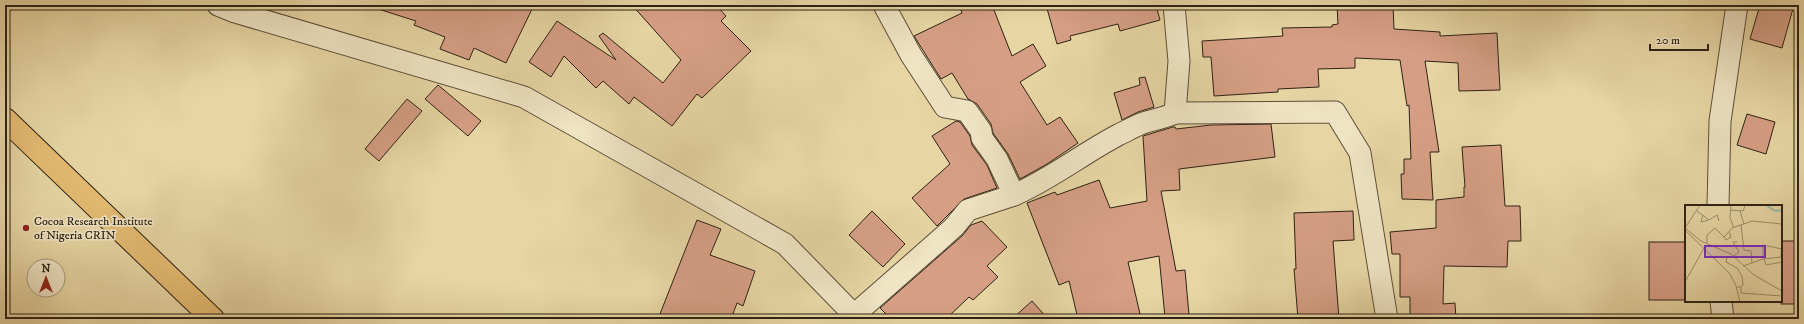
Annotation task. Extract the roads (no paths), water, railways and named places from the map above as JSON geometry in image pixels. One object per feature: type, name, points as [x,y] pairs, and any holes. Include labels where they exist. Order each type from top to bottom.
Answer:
[{"type":"main road","points":[[5,119],[213,319]]},
{"type":"street","points":[[218,5],[235,12],[524,97],[785,244],[856,317],[954,227],[968,210],[1014,195],[1058,172],[1090,150],[1146,122],[1163,119],[1175,113],[1334,112],[1360,153],[1387,319]]},
{"type":"street","points":[[884,5],[911,55],[945,107],[967,111],[981,131],[982,138],[997,159],[1014,195]]},
{"type":"street","points":[[1174,5],[1179,61],[1175,113]]},
{"type":"street","points":[[1718,205],[1720,121],[1737,5]]},
{"type":"street","points":[[1721,302],[1723,319]]},
{"type":"place","name":"Cocoa Research Institute of Nigeria CRIN","points":[[26,228]]}]
